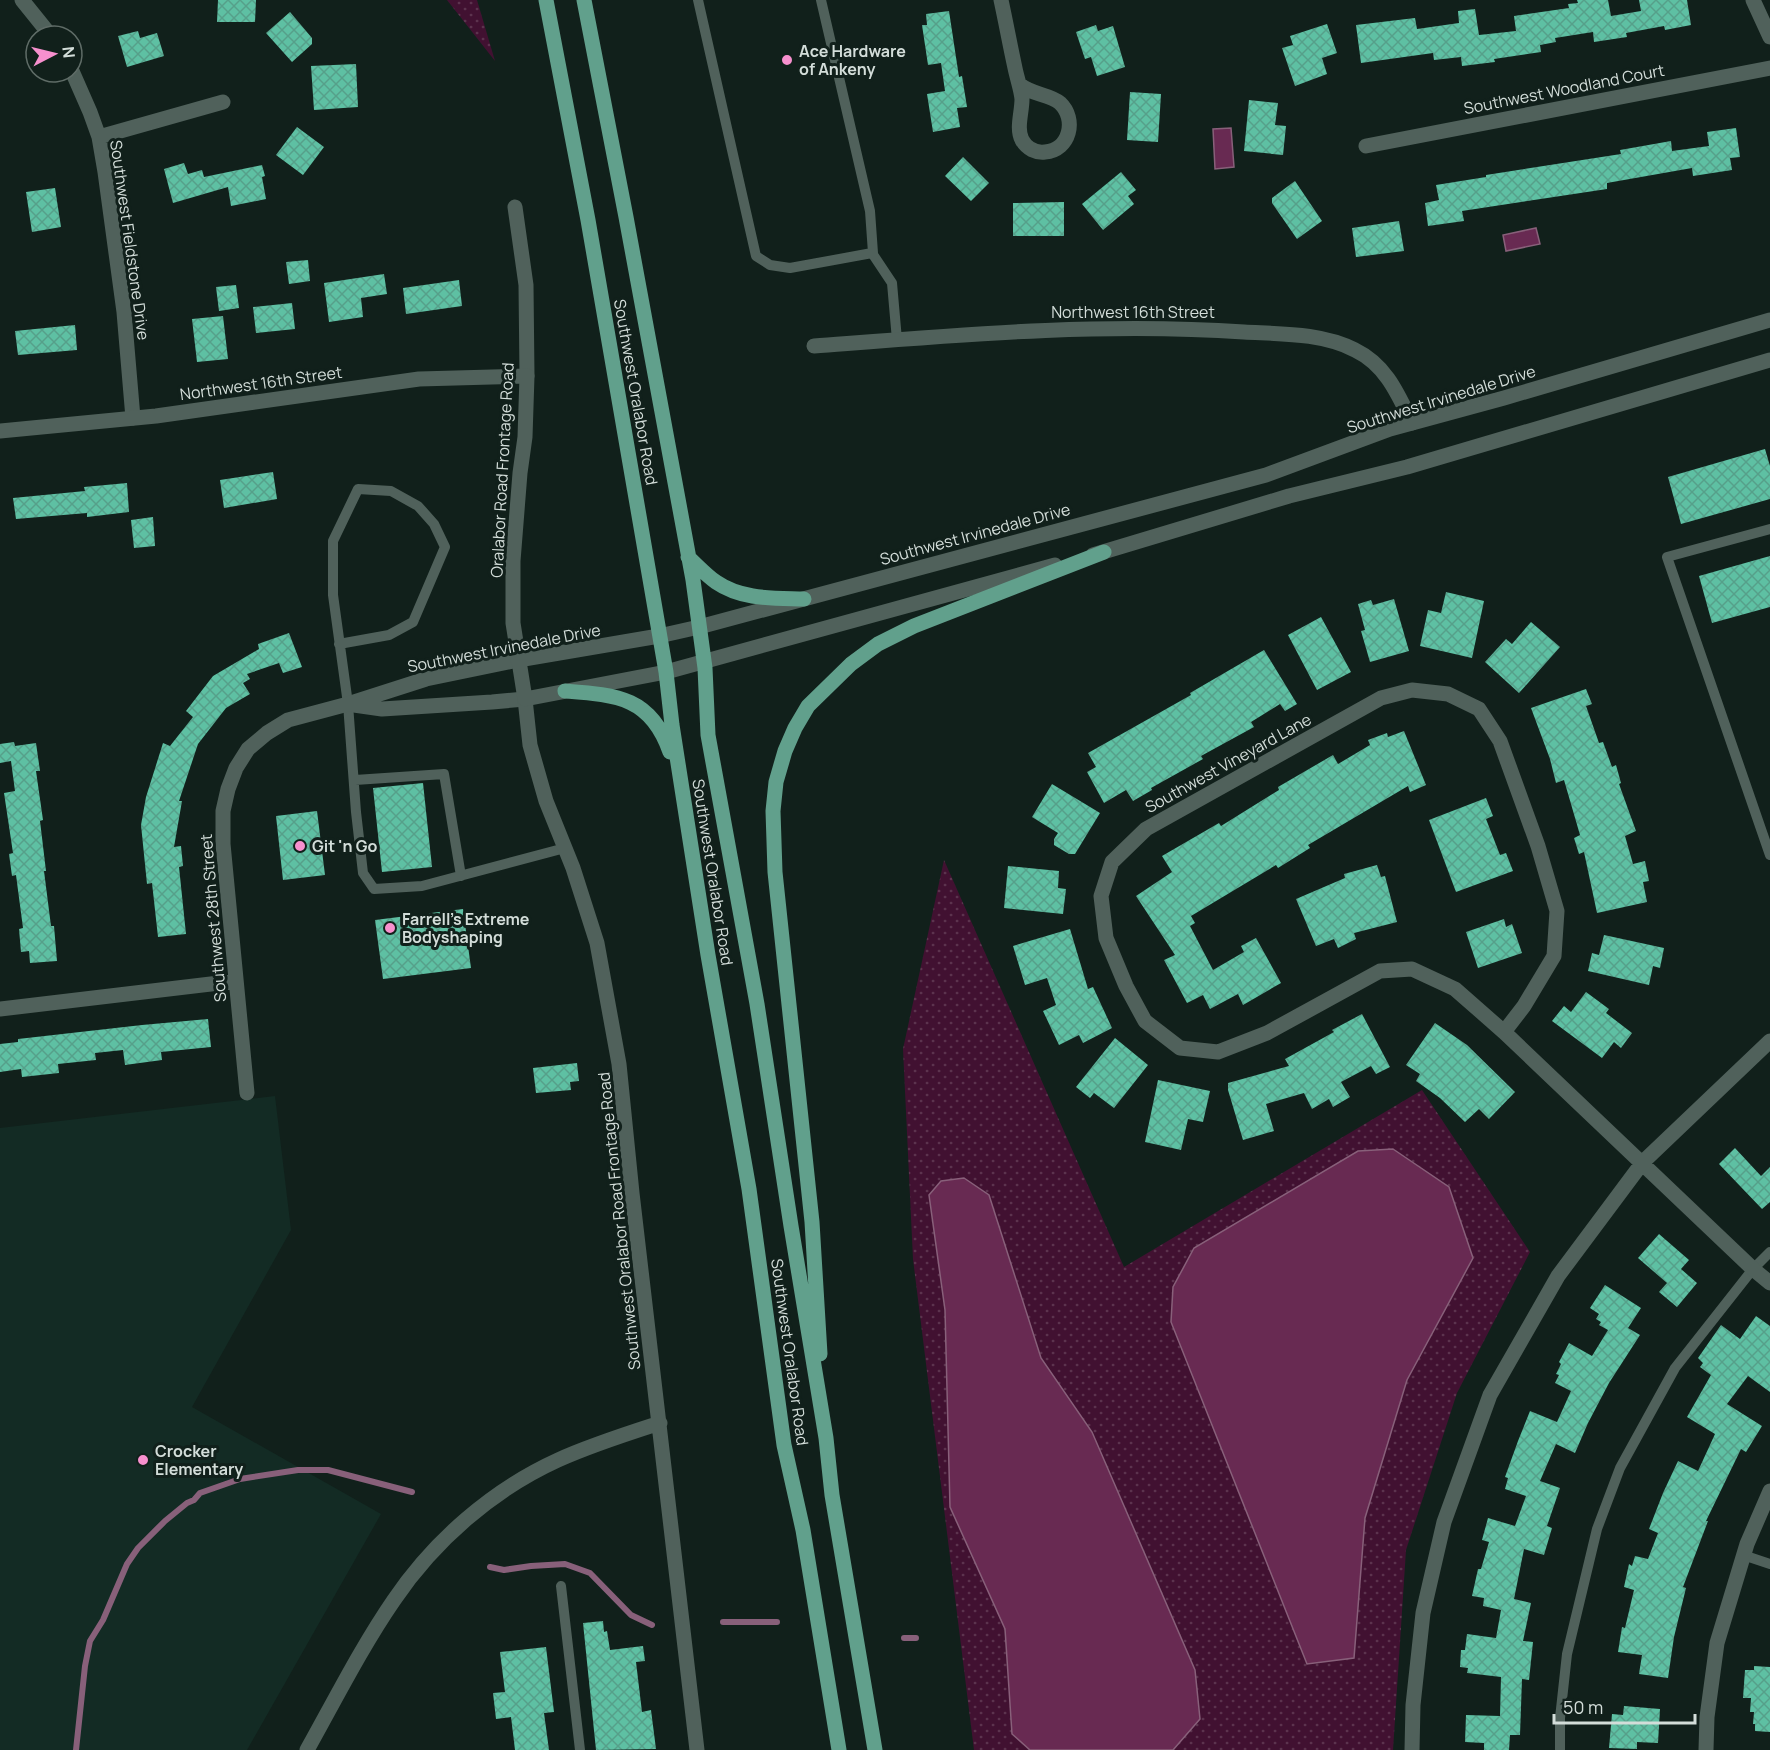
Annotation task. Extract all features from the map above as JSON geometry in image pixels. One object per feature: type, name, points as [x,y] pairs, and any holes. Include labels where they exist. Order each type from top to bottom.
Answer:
[{"type":"main road","name":"Southwest Oralabor Road","points":[[546,0],[588,220],[666,672],[708,955],[749,1189],[784,1445],[803,1530],[839,1750]]},
{"type":"main road","name":"Southwest Oralabor Road","points":[[584,0],[629,229],[688,556],[703,661],[708,735],[747,947],[826,1437],[832,1495],[875,1750]]},
{"type":"main road","points":[[826,1437],[812,1222],[775,872],[773,811],[776,782],[795,728],[808,706],[850,664],[878,644],[914,626],[1104,552]]},
{"type":"main road","points":[[688,556],[715,582],[729,590],[756,598],[804,599]]},
{"type":"main road","points":[[566,691],[612,696],[630,701],[645,711],[656,722],[665,737],[681,784]]},
{"type":"street","points":[[22,0],[41,24]]},
{"type":"street","points":[[1001,0],[1022,100],[1019,125],[1021,138],[1026,146],[1035,152],[1056,149],[1065,142],[1069,132],[1065,110],[1055,99],[1027,91],[1019,84]]},
{"type":"street","points":[[1753,0],[1770,37]]},
{"type":"street","name":"Southwest Woodland Court","points":[[1366,146],[1770,68]]},
{"type":"street","name":"Southwest Fieldstone Drive","points":[[78,84],[99,137],[111,208],[124,312],[133,418]]},
{"type":"street","points":[[99,137],[223,102]]},
{"type":"street","name":"Oralabor Road Frontage Road","points":[[515,207],[526,285],[526,376],[525,437],[513,561],[513,623],[525,699]]},
{"type":"street","name":"Southwest Irvinedale Drive","points":[[348,704],[426,679],[699,627],[1266,475],[1390,429],[1770,320]]},
{"type":"street","name":"Northwest 16th Street","points":[[814,346],[1026,331],[1162,327],[1296,335],[1329,340],[1355,349],[1370,359],[1380,367],[1394,385],[1412,423]]},
{"type":"street","points":[[348,704],[382,709],[525,699],[666,672],[1104,552],[1289,496],[1407,467],[1770,360]]},
{"type":"street","name":"Northwest 16th Street","points":[[0,430],[133,418],[419,379],[526,376]]},
{"type":"street","name":"Southwest Vineyard Lane","points":[[1504,1032],[1524,1006],[1554,956],[1557,911],[1538,846],[1500,741],[1479,710],[1448,694],[1412,690],[1381,698],[1146,830],[1112,862],[1101,896],[1106,938],[1125,986],[1145,1021],[1180,1048],[1218,1052],[1267,1033],[1380,970],[1412,969],[1455,989],[1504,1032],[1770,1283]]},
{"type":"street","name":"Southwest Oralabor Road Frontage Road","points":[[525,699],[530,745],[546,801],[573,868],[597,943],[619,1064],[697,1750]]},
{"type":"street","name":"Southwest 28th Street","points":[[247,1093],[223,844],[223,811],[236,768],[248,749],[267,733],[288,720],[348,704]]},
{"type":"street","points":[[0,1009],[236,981]]},
{"type":"street","points":[[1412,1750],[1413,1705],[1423,1614],[1444,1522],[1490,1395],[1557,1276],[1643,1162],[1770,1041]]},
{"type":"street","points":[[307,1750],[394,1600],[420,1566],[450,1534],[483,1506],[519,1481],[557,1460],[660,1423]]},
{"type":"street","points":[[1706,1750],[1707,1717],[1717,1643],[1743,1555],[1770,1491]]},
{"type":"lane","points":[[698,0],[756,256],[770,265],[790,268],[873,254]]},
{"type":"lane","points":[[821,0],[870,211],[873,254],[892,283],[897,340]]},
{"type":"lane","points":[[339,644],[389,635],[414,622],[445,547],[434,524],[418,506],[391,491],[358,489],[333,541],[333,595],[339,644],[348,704],[363,873],[374,889],[422,886],[565,848]]},
{"type":"lane","points":[[1770,529],[1667,557],[1770,855]]},
{"type":"lane","points":[[355,780],[444,774],[461,876]]},
{"type":"lane","points":[[1560,1750],[1560,1718],[1567,1654],[1598,1529],[1620,1468],[1675,1368],[1753,1269],[1770,1252]]},
{"type":"lane","points":[[1743,1555],[1770,1564]]},
{"type":"lane","points":[[561,1586],[580,1750]]},
{"type":"shaded area","points":[[447,0],[477,0],[495,61]]},
{"type":"shaded area","points":[[1231,128],[1234,167],[1215,169],[1213,129]]},
{"type":"shaded area","points":[[1536,228],[1540,244],[1506,251],[1503,235]]},
{"type":"shaded area","points":[[944,860],[1124,1267],[1422,1090],[1530,1252],[1457,1393],[1406,1550],[1393,1750],[974,1750],[913,1259],[903,1049]]},
{"type":"shaded area","name":"Crocker Elementary","points":[[275,1096],[291,1230],[192,1407],[381,1514],[247,1750],[0,1750],[0,1128]]},
{"type":"shaded area","points":[[1393,1149],[1449,1187],[1473,1258],[1407,1380],[1365,1518],[1354,1658],[1307,1664],[1171,1322],[1173,1287],[1194,1248],[1358,1151]]},
{"type":"shaded area","points":[[964,1178],[989,1195],[1041,1358],[1092,1432],[1195,1670],[1200,1719],[1173,1750],[1030,1750],[1012,1734],[1005,1629],[950,1507],[945,1310],[929,1195],[941,1181]]},
{"type":"building","points":[[218,0],[256,0],[255,22],[217,22]]},
{"type":"building","points":[[1577,0],[1608,0],[1611,16],[1641,11],[1639,0],[1687,0],[1691,25],[1665,30],[1664,26],[1626,33],[1627,37],[1594,42],[1593,32],[1555,38],[1556,42],[1540,45],[1541,52],[1494,59],[1495,62],[1462,66],[1461,57],[1434,60],[1433,53],[1361,63],[1356,25],[1415,18],[1417,29],[1459,23],[1458,11],[1475,9],[1479,35],[1516,31],[1514,16],[1569,8],[1568,4],[1578,3]]},
{"type":"building","points":[[949,11],[959,77],[962,76],[967,107],[957,108],[960,127],[933,132],[927,94],[945,91],[941,63],[928,65],[922,25],[927,25],[926,14]]},
{"type":"building","points":[[290,12],[312,38],[312,44],[292,62],[266,33]]},
{"type":"building","points":[[1327,24],[1337,53],[1322,58],[1327,74],[1295,86],[1282,48],[1293,45],[1290,36]]},
{"type":"building","points":[[1096,25],[1098,31],[1113,26],[1125,67],[1097,76],[1091,57],[1085,59],[1076,32]]},
{"type":"building","points":[[138,31],[140,38],[157,33],[164,56],[127,67],[118,36]]},
{"type":"building","points":[[356,64],[358,107],[314,110],[311,66]]},
{"type":"building","points":[[1130,92],[1161,94],[1158,142],[1127,140]]},
{"type":"building","points":[[1249,100],[1278,103],[1275,125],[1286,126],[1283,155],[1244,151]]},
{"type":"building","points":[[297,127],[324,147],[303,175],[276,155]]},
{"type":"building","points":[[1736,128],[1740,157],[1730,158],[1732,170],[1693,176],[1692,168],[1607,183],[1607,189],[1462,211],[1464,221],[1428,226],[1425,203],[1439,200],[1436,185],[1621,154],[1620,150],[1671,141],[1672,151],[1709,146],[1707,132]]},
{"type":"building","points":[[963,157],[989,183],[971,201],[945,176]]},
{"type":"building","points":[[184,163],[188,174],[202,170],[204,177],[262,165],[266,199],[231,206],[228,187],[173,203],[164,169]]},
{"type":"building","points":[[1121,172],[1136,190],[1128,196],[1134,204],[1103,230],[1082,204]]},
{"type":"building","points":[[1295,181],[1322,221],[1297,239],[1272,203],[1272,198]]},
{"type":"building","points":[[55,188],[61,227],[32,232],[26,192]]},
{"type":"building","points":[[1064,202],[1064,236],[1013,236],[1013,203]]},
{"type":"building","points":[[1399,221],[1404,251],[1356,257],[1352,228]]},
{"type":"building","points":[[308,260],[310,281],[289,284],[286,262]]},
{"type":"building","points":[[384,274],[387,294],[361,298],[363,317],[329,322],[324,283]]},
{"type":"building","points":[[459,280],[462,306],[406,314],[403,288]]},
{"type":"building","points":[[236,285],[239,308],[219,311],[216,287]]},
{"type":"building","points":[[292,303],[295,329],[256,333],[253,307]]},
{"type":"building","points":[[223,316],[228,359],[197,362],[192,319]]},
{"type":"building","points":[[75,325],[77,350],[18,355],[15,331]]},
{"type":"building","points":[[1765,449],[1770,466],[1770,499],[1681,524],[1668,477]]},
{"type":"building","points":[[273,472],[277,499],[224,508],[220,480]]},
{"type":"building","points":[[127,483],[129,512],[87,517],[87,513],[16,519],[13,498],[85,491],[84,487]]},
{"type":"building","points":[[153,517],[155,546],[134,548],[131,520]]},
{"type":"building","points":[[1770,556],[1770,607],[1712,623],[1699,576]]},
{"type":"building","points":[[1446,592],[1484,601],[1472,658],[1420,646],[1428,610],[1441,613]]},
{"type":"building","points":[[1394,599],[1409,651],[1370,662],[1361,631],[1365,630],[1358,604],[1371,600],[1373,605]]},
{"type":"building","points":[[1321,617],[1351,672],[1317,690],[1288,635]]},
{"type":"building","points":[[1531,622],[1560,647],[1519,693],[1485,662],[1506,639],[1512,644]]},
{"type":"building","points":[[289,633],[302,667],[283,673],[279,663],[247,674],[250,679],[243,683],[250,694],[226,708],[198,744],[179,801],[182,801],[174,847],[181,846],[183,866],[179,867],[186,934],[158,937],[152,883],[147,884],[141,825],[146,797],[163,743],[170,746],[193,717],[186,711],[213,676],[259,649],[258,644]]},
{"type":"building","points":[[1264,650],[1297,704],[1285,711],[1280,704],[1251,722],[1254,727],[1201,756],[1203,759],[1151,788],[1152,790],[1133,801],[1126,790],[1104,803],[1087,772],[1096,767],[1088,753],[1191,695],[1190,693]]},
{"type":"building","points":[[1586,689],[1592,704],[1586,706],[1599,743],[1603,742],[1612,767],[1616,765],[1621,783],[1619,784],[1636,831],[1625,836],[1633,864],[1645,861],[1649,881],[1643,882],[1647,902],[1597,913],[1584,852],[1579,854],[1574,838],[1580,835],[1564,780],[1556,783],[1550,759],[1531,708]]},
{"type":"building","points":[[1404,731],[1426,785],[1410,792],[1408,786],[1308,845],[1310,848],[1278,868],[1276,865],[1191,916],[1195,923],[1190,926],[1213,970],[1244,952],[1241,946],[1256,938],[1281,983],[1243,1005],[1238,994],[1210,1009],[1203,995],[1187,1003],[1164,960],[1175,955],[1136,896],[1172,872],[1162,856],[1219,823],[1221,826],[1279,790],[1278,787],[1333,755],[1338,764],[1370,745],[1368,740],[1387,733],[1388,737]]},
{"type":"building","points":[[14,742],[15,746],[36,743],[40,771],[36,771],[43,820],[40,821],[46,871],[44,871],[51,926],[54,926],[57,961],[30,963],[29,951],[21,952],[19,929],[23,928],[16,875],[12,876],[9,854],[13,853],[4,793],[15,791],[11,761],[0,763],[0,744]]},
{"type":"building","points":[[423,783],[432,867],[382,872],[373,788]]},
{"type":"building","points":[[1052,784],[1100,813],[1075,854],[1069,854],[1054,845],[1054,839],[1058,833],[1032,817]]},
{"type":"building","points":[[1486,798],[1493,816],[1486,819],[1500,855],[1506,853],[1513,871],[1456,892],[1429,820]]},
{"type":"building","name":"Git 'n Go","points":[[317,811],[325,875],[283,880],[276,816]]},
{"type":"building","points":[[1377,865],[1381,877],[1385,876],[1397,922],[1354,933],[1356,939],[1338,948],[1334,939],[1316,946],[1296,899],[1345,878],[1344,874]]},
{"type":"building","points":[[1008,866],[1059,871],[1058,888],[1066,889],[1063,914],[1004,908]]},
{"type":"building","points":[[463,909],[471,968],[383,979],[375,920]]},
{"type":"building","points":[[1504,919],[1506,927],[1512,924],[1522,953],[1478,968],[1466,932]]},
{"type":"building","points":[[1070,929],[1088,989],[1093,987],[1112,1028],[1083,1043],[1079,1035],[1059,1045],[1043,1011],[1056,1005],[1047,978],[1025,985],[1013,946]]},
{"type":"building","points":[[1604,935],[1664,948],[1660,968],[1653,966],[1649,985],[1588,971],[1592,953],[1599,955]]},
{"type":"building","points":[[1586,992],[1609,1009],[1606,1013],[1632,1033],[1621,1048],[1614,1042],[1602,1058],[1552,1021],[1564,1006],[1571,1012]]},
{"type":"building","points":[[1362,1014],[1390,1067],[1376,1074],[1371,1066],[1341,1082],[1350,1097],[1333,1107],[1329,1099],[1312,1109],[1304,1093],[1266,1104],[1274,1131],[1243,1140],[1228,1083],[1289,1066],[1285,1059]]},
{"type":"building","points":[[208,1019],[211,1047],[161,1052],[162,1060],[125,1065],[123,1050],[95,1053],[96,1060],[58,1064],[59,1073],[22,1077],[21,1069],[0,1072],[0,1044],[18,1042],[18,1039]]},
{"type":"building","points":[[1435,1023],[1467,1045],[1515,1092],[1489,1119],[1479,1109],[1465,1122],[1440,1098],[1416,1081],[1420,1074],[1406,1065]]},
{"type":"building","points":[[1115,1038],[1148,1065],[1114,1108],[1094,1093],[1090,1098],[1076,1087]]},
{"type":"building","points":[[577,1063],[579,1081],[570,1082],[571,1090],[536,1093],[533,1068]]},
{"type":"building","points":[[1158,1080],[1210,1091],[1203,1122],[1188,1119],[1181,1150],[1145,1142]]},
{"type":"building","points":[[1735,1148],[1761,1176],[1770,1167],[1770,1202],[1762,1209],[1719,1164]]},
{"type":"building","points":[[1659,1234],[1689,1260],[1681,1269],[1697,1283],[1677,1307],[1659,1292],[1667,1283],[1638,1258]]},
{"type":"building","points":[[1605,1285],[1641,1308],[1628,1328],[1640,1335],[1609,1383],[1575,1453],[1556,1444],[1540,1481],[1560,1488],[1547,1526],[1552,1528],[1544,1555],[1524,1549],[1514,1599],[1531,1603],[1523,1641],[1533,1642],[1529,1680],[1522,1679],[1520,1735],[1510,1735],[1509,1750],[1484,1750],[1484,1743],[1465,1742],[1466,1715],[1500,1716],[1501,1677],[1467,1673],[1468,1668],[1460,1667],[1461,1650],[1465,1650],[1467,1634],[1496,1638],[1501,1610],[1483,1606],[1484,1598],[1472,1596],[1478,1569],[1481,1569],[1489,1542],[1482,1540],[1488,1518],[1515,1526],[1526,1496],[1505,1489],[1508,1478],[1505,1477],[1518,1441],[1530,1411],[1557,1422],[1571,1391],[1555,1383],[1559,1375],[1556,1374],[1561,1364],[1559,1362],[1569,1343],[1592,1356],[1608,1330],[1599,1325],[1601,1322],[1596,1319],[1599,1314],[1590,1308]]},
{"type":"building","points":[[1756,1316],[1770,1326],[1770,1392],[1748,1376],[1727,1404],[1762,1426],[1746,1452],[1741,1449],[1706,1521],[1708,1521],[1683,1587],[1686,1588],[1674,1637],[1668,1678],[1639,1674],[1642,1655],[1618,1652],[1622,1627],[1625,1628],[1634,1590],[1624,1587],[1629,1564],[1632,1566],[1635,1556],[1648,1559],[1658,1533],[1649,1529],[1678,1461],[1698,1471],[1715,1434],[1687,1417],[1711,1375],[1700,1367],[1703,1363],[1698,1358],[1721,1325],[1740,1339]]},
{"type":"building","points":[[603,1621],[610,1650],[643,1646],[645,1661],[636,1662],[642,1712],[651,1710],[656,1749],[596,1750],[583,1623]]},
{"type":"building","points":[[546,1647],[554,1712],[544,1713],[549,1750],[515,1750],[511,1717],[496,1719],[493,1693],[505,1692],[500,1652]]},
{"type":"building","points":[[1754,1666],[1770,1667],[1770,1732],[1755,1731],[1754,1712],[1750,1712],[1751,1698],[1743,1698],[1745,1670],[1754,1670]]},
{"type":"building","points":[[1624,1706],[1660,1709],[1658,1743],[1637,1742],[1637,1749],[1609,1748],[1612,1714],[1623,1715]]},
{"type":"waterway","points":[[76,1750],[90,1641],[103,1620],[127,1564],[138,1548],[165,1521],[200,1493],[240,1479],[298,1470],[328,1470],[412,1492]]},
{"type":"waterway","points":[[490,1567],[504,1570],[565,1564],[590,1573],[631,1615],[652,1625]]},
{"type":"waterway","points":[[723,1622],[777,1622]]},
{"type":"waterway","points":[[904,1638],[916,1638]]},
{"type":"place","name":"Ace Hardware of Ankeny","points":[[787,60]]},
{"type":"place","name":"Git 'n Go","points":[[300,846]]},
{"type":"place","name":"Farrell's Extreme Bodyshaping","points":[[390,928]]},
{"type":"place","name":"Crocker Elementary","points":[[143,1460]]}]
